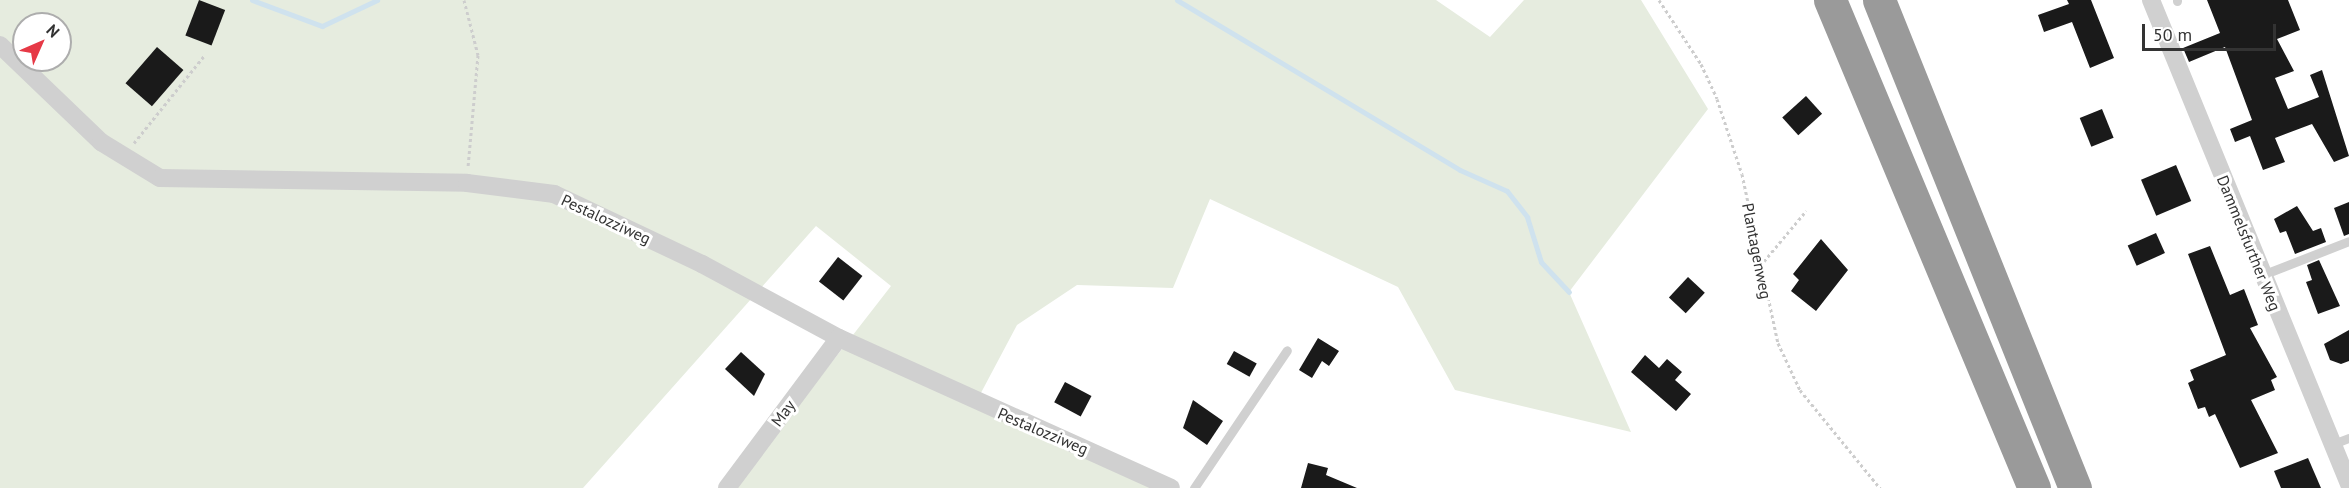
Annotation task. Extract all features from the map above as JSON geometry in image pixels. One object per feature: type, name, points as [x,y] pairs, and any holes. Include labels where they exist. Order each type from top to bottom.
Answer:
[{"type":"highway","points":[[1830,0],[2034,488]]},
{"type":"highway","points":[[1880,0],[2075,488]]},
{"type":"street","name":"Dammelsfurther Weg","points":[[2151,0],[2262,275],[2341,441],[2349,484]]},
{"type":"street","name":"Pestalozziweg","points":[[0,45],[101,142],[160,178],[466,183],[554,194],[702,264],[839,338],[1171,488]]},
{"type":"street","name":"May","points":[[727,488],[839,338]]},
{"type":"lane","points":[[2262,275],[2349,242]]},
{"type":"lane","points":[[1194,488],[1287,350]]},
{"type":"path","points":[[464,0],[478,55],[466,183]]},
{"type":"path","name":"Plantagenweg","points":[[1659,0],[1701,64],[1717,99],[1742,174],[1778,344],[1800,390],[1876,486],[1881,488]]},
{"type":"path","points":[[123,156],[204,56]]},
{"type":"path","points":[[1760,266],[1806,211]]},
{"type":"shaded area","points":[[0,0],[1436,0],[1490,37],[1524,0],[1641,0],[1708,109],[1569,292],[1631,432],[1455,390],[1398,287],[1210,199],[1173,288],[1077,285],[1017,325],[974,406],[1158,488],[734,488],[891,286],[816,226],[583,488],[0,488]]},
{"type":"building","points":[[199,0],[225,10],[212,46],[185,35]]},
{"type":"building","points":[[2067,0],[2091,0],[2114,58],[2090,68],[2072,22],[2044,32],[2038,15],[2069,4]]},
{"type":"building","points":[[2207,0],[2288,0],[2300,30],[2277,39],[2294,71],[2275,78],[2288,109],[2319,97],[2310,75],[2322,70],[2349,156],[2334,162],[2312,124],[2275,138],[2285,162],[2263,170],[2250,136],[2235,142],[2230,129],[2252,120],[2225,47],[2189,62],[2183,48],[2220,33]]},
{"type":"building","points":[[157,47],[183,70],[152,106],[126,83]]},
{"type":"building","points":[[1806,96],[1822,114],[1798,135],[1782,117]]},
{"type":"building","points":[[2102,109],[2114,138],[2091,147],[2080,118]]},
{"type":"building","points":[[2176,165],[2191,201],[2156,216],[2141,180]]},
{"type":"building","points":[[2349,202],[2349,234],[2344,236],[2334,208]]},
{"type":"building","points":[[2297,206],[2313,231],[2321,228],[2326,242],[2295,254],[2286,231],[2280,233],[2274,219]]},
{"type":"building","points":[[2156,233],[2165,253],[2137,266],[2128,246]]},
{"type":"building","points":[[1821,239],[1848,270],[1816,311],[1791,291],[1799,280],[1793,274]]},
{"type":"building","points":[[2210,246],[2230,295],[2244,289],[2258,325],[2250,328],[2277,377],[2271,380],[2275,390],[2251,400],[2278,453],[2240,468],[2215,414],[2209,417],[2205,407],[2198,409],[2188,383],[2194,380],[2190,370],[2226,355],[2188,254]]},
{"type":"building","points":[[838,257],[862,276],[843,301],[819,281]]},
{"type":"building","points":[[2319,260],[2340,306],[2318,314],[2306,282],[2312,280],[2307,265]]},
{"type":"building","points":[[1688,277],[1705,293],[1686,313],[1669,297]]},
{"type":"building","points":[[2349,330],[2349,361],[2341,364],[2330,360],[2324,344]]},
{"type":"building","points":[[1318,338],[1339,351],[1329,366],[1322,361],[1312,378],[1299,370]]},
{"type":"building","points":[[1234,351],[1257,364],[1249,377],[1227,364]]},
{"type":"building","points":[[741,352],[765,374],[754,396],[725,369]]},
{"type":"building","points":[[1645,355],[1659,368],[1667,359],[1682,372],[1675,380],[1691,394],[1676,411],[1631,372]]},
{"type":"building","points":[[1065,382],[1091,396],[1081,416],[1054,402]]},
{"type":"building","points":[[1193,400],[1223,421],[1207,445],[1183,428]]},
{"type":"building","points":[[2308,458],[2321,488],[2281,488],[2274,471]]},
{"type":"building","points":[[1308,463],[1328,468],[1326,475],[1357,488],[1301,488]]},
{"type":"waterway","points":[[252,0],[322,26],[377,0]]},
{"type":"waterway","points":[[1177,0],[1460,170],[1507,191],[1527,217],[1541,262],[1569,292]]}]
